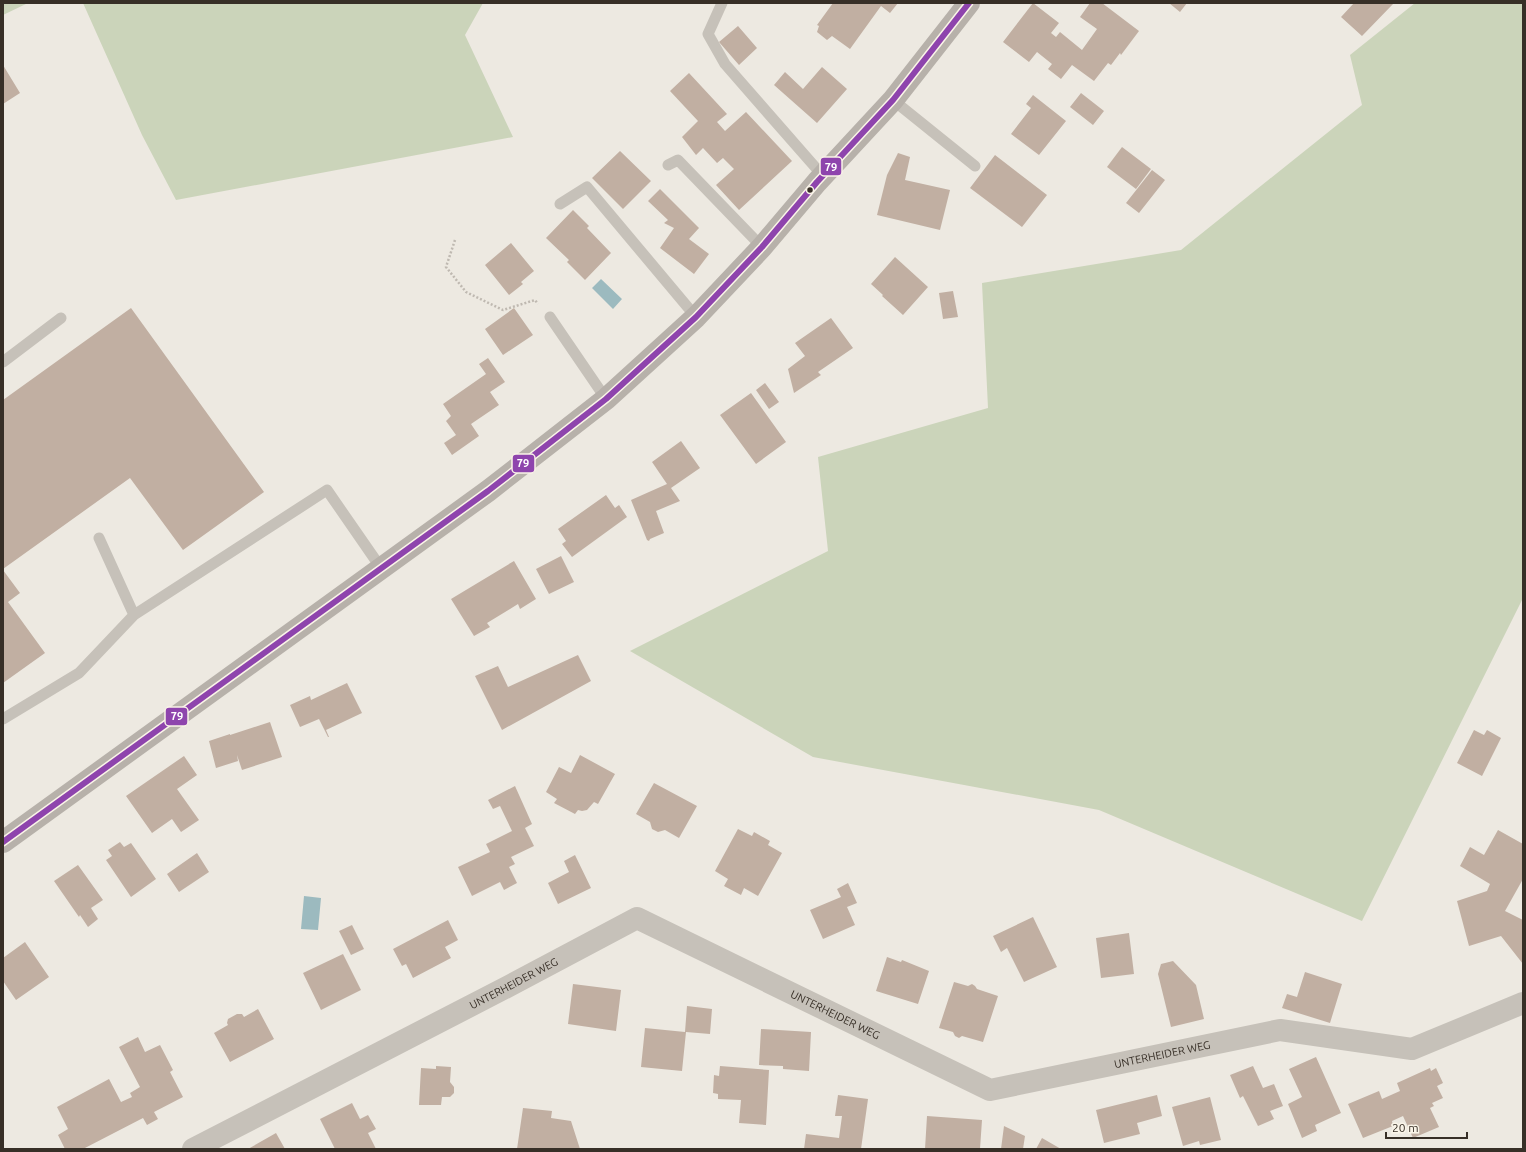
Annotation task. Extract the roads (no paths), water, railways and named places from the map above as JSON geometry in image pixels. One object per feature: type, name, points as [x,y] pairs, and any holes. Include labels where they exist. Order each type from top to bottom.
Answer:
[{"type":"main road","points":[[3,842],[488,491],[606,399],[696,317],[762,247],[823,176],[893,100],[969,3]]},
{"type":"street","name":"UNTERHEIDER WEG","points":[[193,1149],[509,986],[637,918],[990,1090],[1280,1030],[1412,1049],[1523,1003]]},
{"type":"lane","points":[[722,3],[708,34],[725,64],[823,176]]},
{"type":"lane","points":[[893,100],[975,166]]},
{"type":"lane","points":[[668,165],[678,160],[762,247]]},
{"type":"lane","points":[[560,204],[587,186],[696,317]]},
{"type":"lane","points":[[550,317],[606,399]]},
{"type":"lane","points":[[3,362],[61,318]]},
{"type":"lane","points":[[3,719],[79,673],[134,615],[326,490],[381,568]]},
{"type":"lane","points":[[99,538],[134,615]]},
{"type":"water","points":[[601,279],[622,299],[613,309],[592,288]]},
{"type":"water","points":[[304,896],[321,898],[318,930],[301,929]]}]
